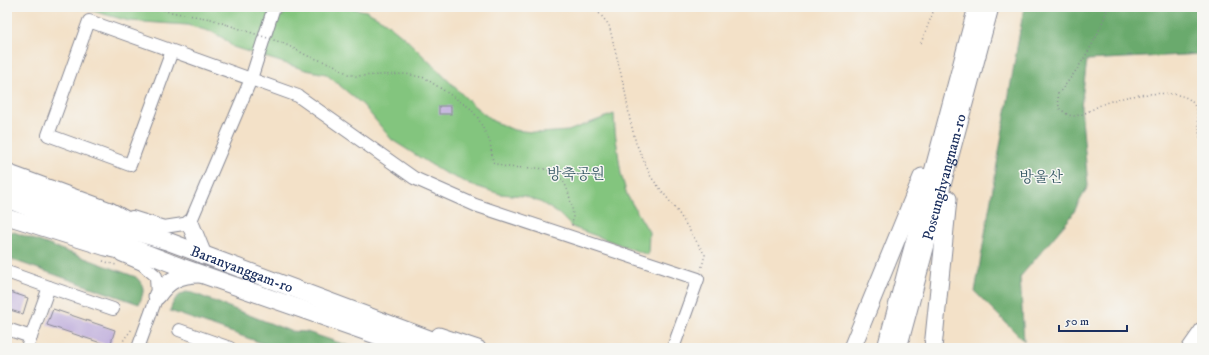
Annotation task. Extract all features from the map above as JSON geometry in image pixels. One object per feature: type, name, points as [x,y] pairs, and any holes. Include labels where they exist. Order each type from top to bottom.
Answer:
[{"type":"highway","name":"Poseunghyangnam-ro","points":[[886,348],[977,7]]},
{"type":"highway","name":"Poseunghyangnam-ro","points":[[898,348],[953,150],[990,7]]},
{"type":"highway","points":[[852,348],[905,216],[944,127]]},
{"type":"highway","points":[[933,348],[953,150]]},
{"type":"highway","name":"Baranyanggam-ro","points":[[7,184],[129,230],[167,241],[394,326]]},
{"type":"highway","name":"Baranyanggam-ro","points":[[7,199],[167,262],[365,331]]},
{"type":"highway","points":[[190,223],[203,255]]},
{"type":"highway","points":[[157,296],[171,280],[190,274],[202,274]]},
{"type":"highway","points":[[394,326],[453,348]]},
{"type":"highway","points":[[365,331],[413,348]]},
{"type":"main road","points":[[7,172],[110,210],[167,241]]},
{"type":"main road","points":[[7,216],[40,228],[106,248],[167,262]]},
{"type":"main road","name":"Baranyanggam-ro","points":[[394,326],[443,336],[478,348]]},
{"type":"main road","name":"Baranyanggam-ro","points":[[365,331],[396,348]]},
{"type":"street","points":[[110,210],[164,227],[190,223],[251,79],[274,7]]},
{"type":"street","points":[[172,51],[130,165],[48,135],[89,21],[298,96],[414,178],[475,205],[698,279],[674,348]]},
{"type":"street","points":[[40,228],[142,264],[156,276],[157,296],[138,348]]},
{"type":"street","points":[[7,272],[113,309]]},
{"type":"street","points":[[7,329],[29,343],[49,287]]},
{"type":"street","points":[[1188,348],[1202,328]]},
{"type":"street","points":[[179,330],[230,348]]},
{"type":"path","points":[[161,7],[165,11],[211,19],[228,26],[283,43],[308,56],[334,65],[348,74],[356,76],[395,74],[417,75],[470,108],[478,118],[490,142],[493,162],[500,166],[512,168],[523,166],[537,167],[558,176],[568,192],[574,218],[572,227]]},
{"type":"path","points":[[594,7],[609,25],[636,143],[651,177],[678,212],[705,255],[698,279]]},
{"type":"path","points":[[921,43],[935,7]]},
{"type":"path","points":[[1108,7],[1104,19],[1075,74],[1058,94],[1059,108],[1067,114],[1074,116],[1105,103],[1136,96],[1158,93],[1178,94],[1190,100],[1196,109],[1202,144]]},
{"type":"path","points":[[98,259],[118,266]]},
{"type":"path","points":[[121,348],[124,339],[138,323]]},
{"type":"green space","name":"방축공원","points":[[78,7],[257,7],[283,16],[286,7],[346,7],[366,11],[384,21],[404,37],[473,105],[493,121],[514,130],[540,133],[568,131],[614,114],[621,174],[627,195],[649,232],[648,255],[572,227],[559,214],[542,203],[524,196],[500,194],[472,185],[443,172],[392,140],[363,105],[326,74],[306,70],[233,47],[223,38],[212,32],[187,25],[129,21]]},
{"type":"green space","name":"방울산","points":[[1024,7],[1202,7],[1202,54],[1087,60],[1081,107],[1088,186],[1071,217],[1020,277],[1024,341],[975,292]]},
{"type":"green space","points":[[7,232],[14,232],[136,277],[143,287],[139,304],[7,258]]},
{"type":"green space","points":[[186,292],[193,293],[290,331],[307,332],[355,348],[276,348],[170,311],[175,299]]},
{"type":"building","points":[[439,106],[451,106],[451,114],[439,114]]},
{"type":"building","points":[[7,291],[28,298],[23,314],[7,309]]},
{"type":"building","points":[[53,309],[115,330],[110,346],[47,325]]}]
